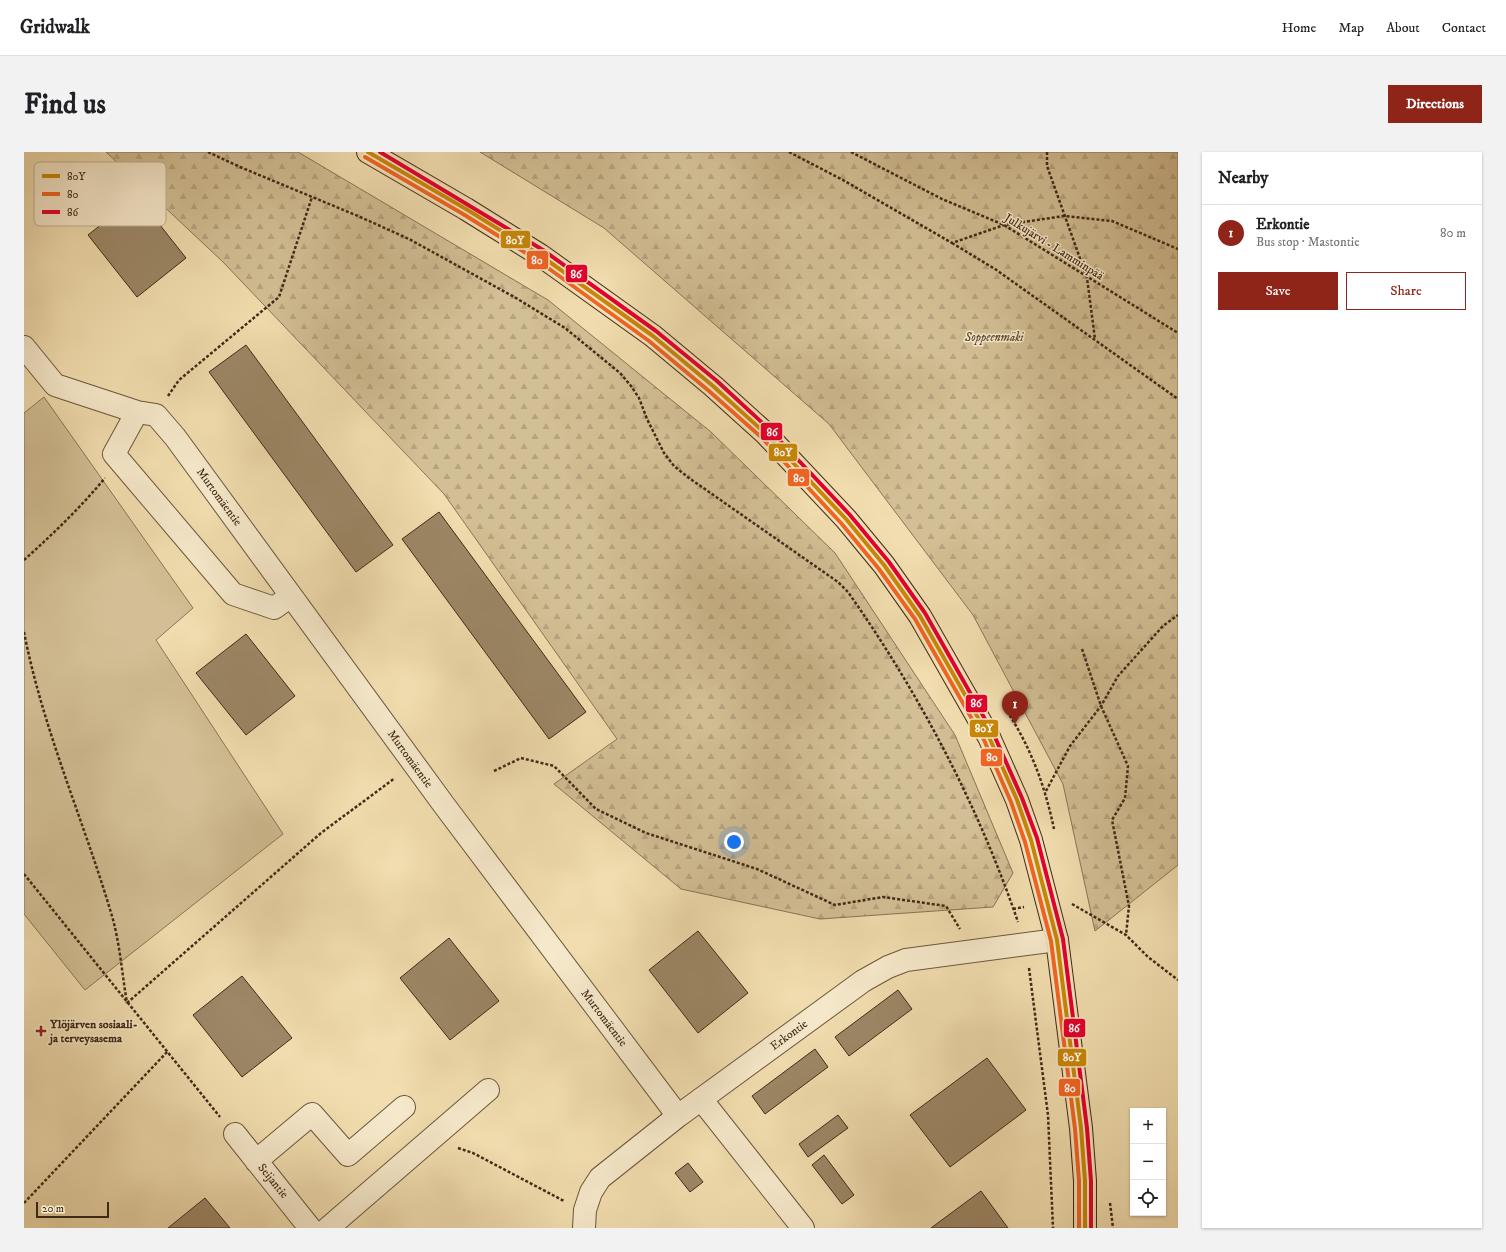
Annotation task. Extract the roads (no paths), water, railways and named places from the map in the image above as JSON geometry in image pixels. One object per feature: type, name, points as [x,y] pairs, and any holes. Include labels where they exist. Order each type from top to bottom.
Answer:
[{"type":"main road","points":[[368,152],[466,208],[540,255],[653,336],[713,386],[765,433],[846,519],[884,565],[920,616],[989,736],[1017,800],[1031,840],[1056,940],[1082,1128],[1085,1181],[1085,1228]]},
{"type":"street","points":[[24,347],[55,385],[147,413],[114,454],[233,594],[274,608],[291,596]]},
{"type":"street","name":"Murtomäentie","points":[[147,413],[175,437],[414,764],[678,1116]]},
{"type":"street","name":"Erkontie","points":[[585,1219],[591,1192],[600,1178],[678,1116],[863,981],[888,967],[906,960],[1056,940]]},
{"type":"street","points":[[328,1228],[488,1090]]},
{"type":"street","points":[[701,1100],[803,1228]]},
{"type":"street","points":[[256,1161],[312,1114],[348,1155],[404,1107]]},
{"type":"street","name":"Seijantie","points":[[234,1134],[310,1228]]},
{"type":"place","name":"Erkontie","points":[[1015,724]]},
{"type":"place","name":"Ylöjärven sosiaali- ja terveysasema","points":[[41,1031]]},
{"type":"park label","name":"Soppeenmäki","points":[[994,337]]}]
